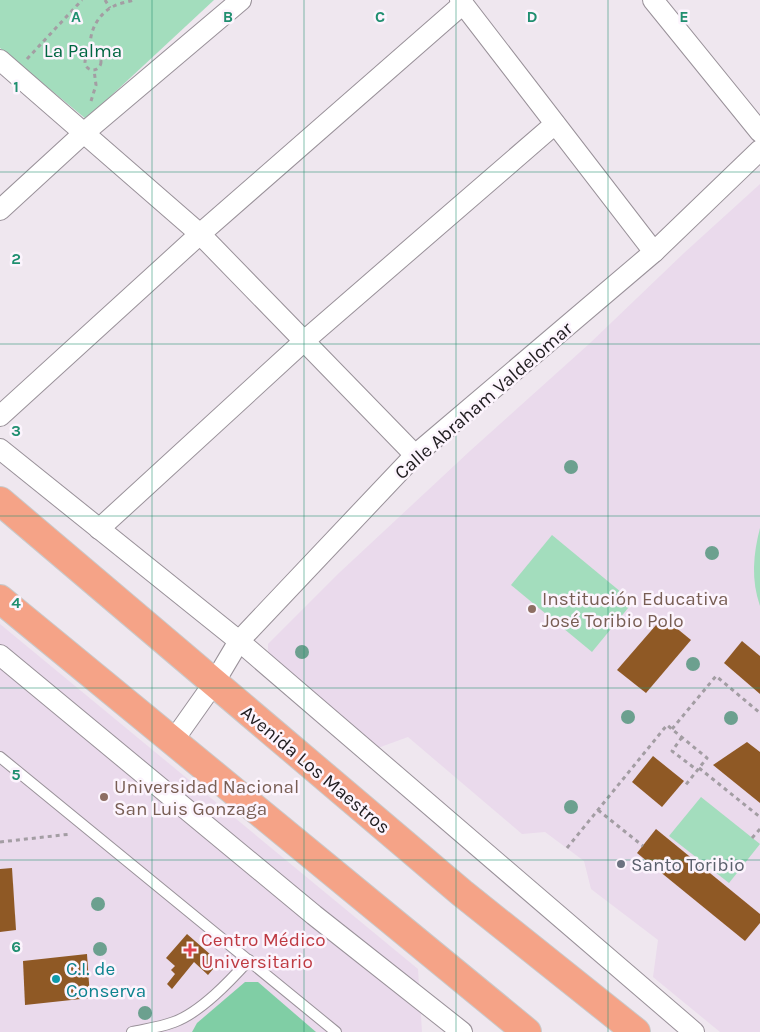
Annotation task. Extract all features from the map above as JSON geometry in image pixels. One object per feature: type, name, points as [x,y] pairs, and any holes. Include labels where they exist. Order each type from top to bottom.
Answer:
[{"type":"highway","name":"Avenida Los Maestros","points":[[0,501],[454,887],[636,1032]]},
{"type":"highway","points":[[0,599],[527,1032]]},
{"type":"street","points":[[0,210],[85,132],[241,0]]},
{"type":"street","points":[[653,0],[760,132]]},
{"type":"street","points":[[0,416],[200,234],[461,2],[654,252]]},
{"type":"street","points":[[0,60],[200,234],[415,455]]},
{"type":"street","points":[[99,529],[304,342],[555,124]]},
{"type":"street","name":"Calle Abraham Valdelomar","points":[[173,741],[214,683],[240,641],[415,455],[654,252],[760,150]]},
{"type":"street","points":[[0,449],[240,641],[694,1032]]},
{"type":"street","points":[[0,655],[314,914],[462,1032]]},
{"type":"lane","points":[[0,757],[336,1032]]},
{"type":"lane","points":[[132,1032],[174,1027],[228,984],[249,960]]},
{"type":"path","points":[[22,65],[82,0]]},
{"type":"path","points":[[104,0],[110,8]]},
{"type":"path","points":[[92,54],[90,48],[95,24],[110,8],[134,0]]},
{"type":"path","points":[[92,54],[86,58],[85,63],[88,68],[94,70]]},
{"type":"path","points":[[92,54],[98,56],[101,62],[99,67],[94,70]]},
{"type":"path","points":[[89,110],[96,85],[94,70]]},
{"type":"path","points":[[672,729],[716,676],[760,713]]},
{"type":"path","points":[[567,848],[667,725],[707,758],[684,787]]},
{"type":"path","points":[[682,737],[672,751],[760,817]]},
{"type":"path","points":[[598,810],[642,846]]},
{"type":"path","points":[[752,838],[760,829]]},
{"type":"path","points":[[0,842],[92,832]]},
{"type":"shaded area","name":"Institución Educativa José Toribio Polo","points":[[760,184],[760,1032],[720,1032],[653,977],[658,940],[591,889],[584,861],[545,832],[522,834],[408,737],[375,749],[268,662],[268,644],[339,573]]},
{"type":"shaded area","name":"Universidad Nacional San Luis Gonzaga","points":[[0,624],[418,969],[422,1032],[0,1032]]},
{"type":"green space","name":"La Palma","points":[[0,0],[214,0],[86,119],[0,48]]},
{"type":"green space","points":[[760,528],[760,606],[755,587],[754,567]]},
{"type":"green space","points":[[552,535],[633,602],[592,652],[511,585]]},
{"type":"green space","points":[[701,797],[760,844],[729,883],[669,836]]},
{"type":"green space","points":[[245,982],[258,982],[316,1032],[192,1032],[197,1023]]},
{"type":"building","points":[[663,617],[691,640],[646,693],[617,670]]},
{"type":"building","points":[[742,641],[760,656],[760,694],[724,663]]},
{"type":"building","points":[[747,742],[760,752],[760,803],[713,765]]},
{"type":"building","points":[[653,756],[684,781],[662,807],[632,782]]},
{"type":"building","points":[[656,829],[760,914],[760,923],[745,941],[637,853]]},
{"type":"building","points":[[12,868],[16,930],[0,932],[0,869]]},
{"type":"building","name":"Centro Médico Universitario","points":[[187,934],[219,962],[208,975],[194,962],[172,989],[167,984],[175,974],[171,970],[175,966],[166,958]]},
{"type":"building","name":"C.I. de Conserva","points":[[87,954],[90,998],[25,1005],[23,961]]},
{"type":"place","name":"Institución Educativa José Toribio Polo","points":[[532,609]]},
{"type":"place","name":"Universidad Nacional San Luis Gonzaga","points":[[104,797]]},
{"type":"place","name":"Santo Toribio","points":[[621,864]]},
{"type":"place","name":"Centro Médico Universitario","points":[[190,950]]},
{"type":"place","name":"C.I. de Conserva","points":[[56,979]]}]
